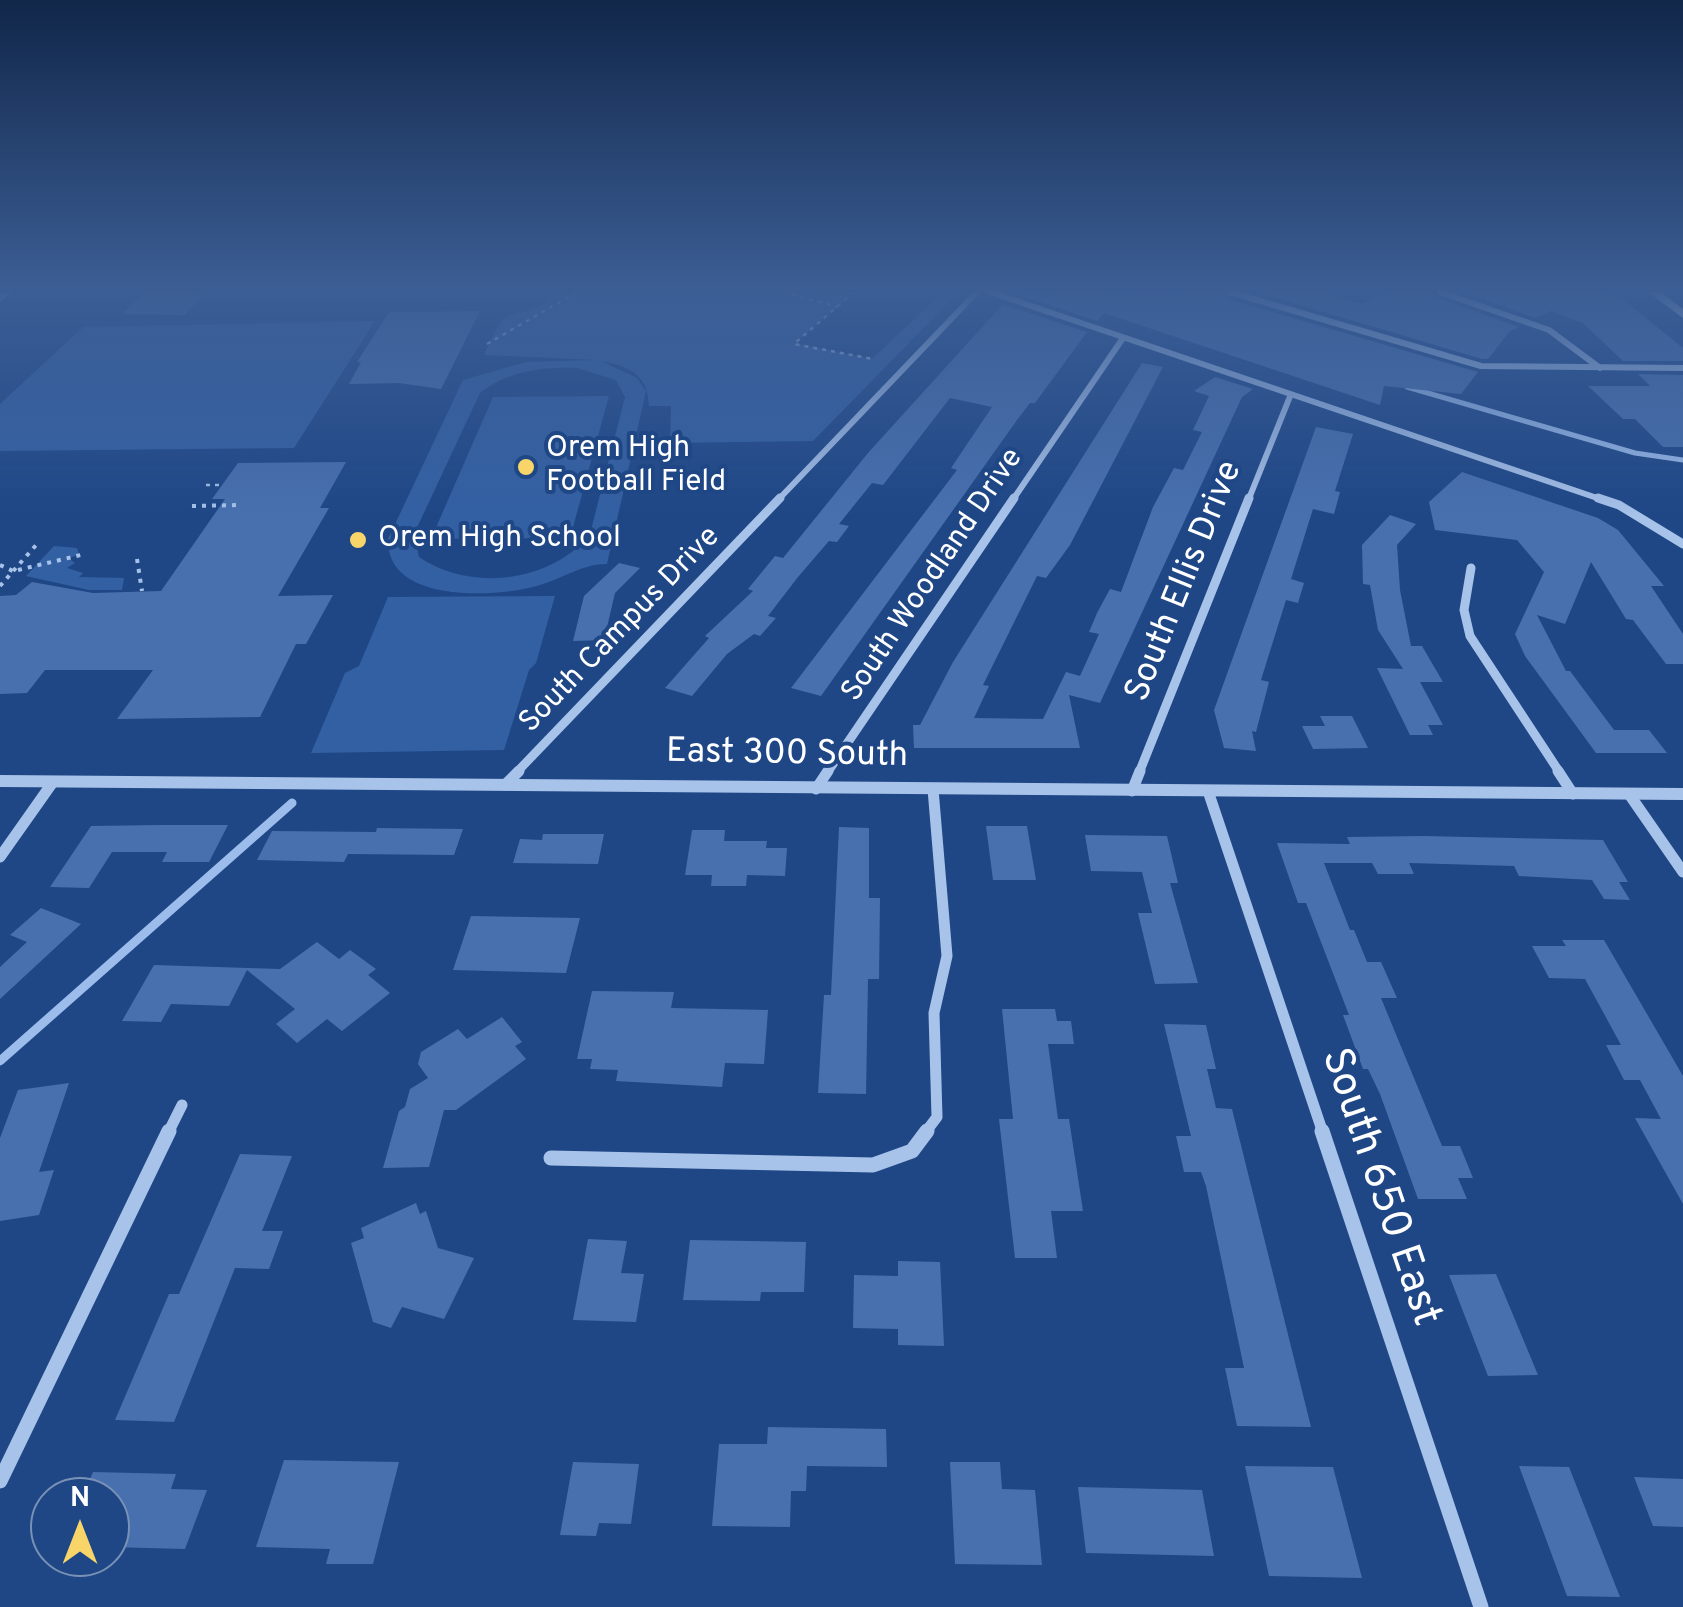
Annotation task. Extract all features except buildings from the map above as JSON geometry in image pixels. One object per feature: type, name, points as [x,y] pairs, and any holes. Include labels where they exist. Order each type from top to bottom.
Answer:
[{"type":"street","name":"South Campus Drive","points":[[505,785],[904,367]]},
{"type":"street","name":"South Woodland Drive","points":[[816,789],[1103,367]]},
{"type":"street","points":[[1210,367],[1619,505],[1683,544]]},
{"type":"street","points":[[1568,367],[1683,368]]},
{"type":"street","name":"South Ellis Drive","points":[[1132,790],[1291,394]]},
{"type":"street","points":[[1472,568],[1464,610],[1470,636],[1572,794]]},
{"type":"street","name":"East 300 South","points":[[0,782],[1629,794]]},
{"type":"street","points":[[0,857],[53,782]]},
{"type":"street","points":[[551,1158],[872,1165],[900,1158],[922,1143],[936,1117],[934,1014],[947,956],[933,790]]},
{"type":"street","name":"South 650 East","points":[[1208,791],[1481,1607]]},
{"type":"street","points":[[1629,794],[1683,794]]},
{"type":"street","points":[[1629,794],[1683,872]]},
{"type":"street","points":[[0,1482],[182,1105]]},
{"type":"path","points":[[206,485],[222,485]]},
{"type":"path","points":[[192,506],[242,505]]},
{"type":"path","points":[[0,586],[37,544]]},
{"type":"path","points":[[0,565],[15,571],[85,554]]},
{"type":"path","points":[[137,559],[142,592]]},
{"type":"shaded area","points":[[40,367],[346,367],[294,448],[0,451],[0,404]]},
{"type":"shaded area","points":[[509,367],[614,367],[637,378],[646,391],[607,564],[581,569],[540,585],[472,593],[424,586],[405,575],[392,560],[388,539],[463,380]],"holes":[[[577,368],[616,380],[625,397],[590,534],[574,550],[554,563],[509,577],[462,575],[419,557],[414,534],[480,393],[514,375]]]},
{"type":"shaded area","points":[[623,367],[885,367],[813,441],[670,443],[671,406],[649,406],[645,387],[636,374]]},
{"type":"shaded area","name":"Orem High Football Field","points":[[609,396],[570,538],[431,539],[493,397]]},
{"type":"shaded area","points":[[54,546],[77,548],[79,555],[68,558],[75,563],[67,568],[83,573],[79,577],[124,578],[122,590],[89,590],[26,576]]},
{"type":"shaded area","points":[[555,596],[536,663],[529,670],[504,750],[311,753],[345,673],[359,666],[388,597]]},
{"type":"waterway","points":[[1407,387],[1635,453],[1683,460]]},
{"type":"waterway","points":[[0,1061],[292,803]]},
{"type":"place","name":"Orem High Football Field","points":[[526,467]]},
{"type":"place","name":"Orem High School","points":[[358,540]]}]
